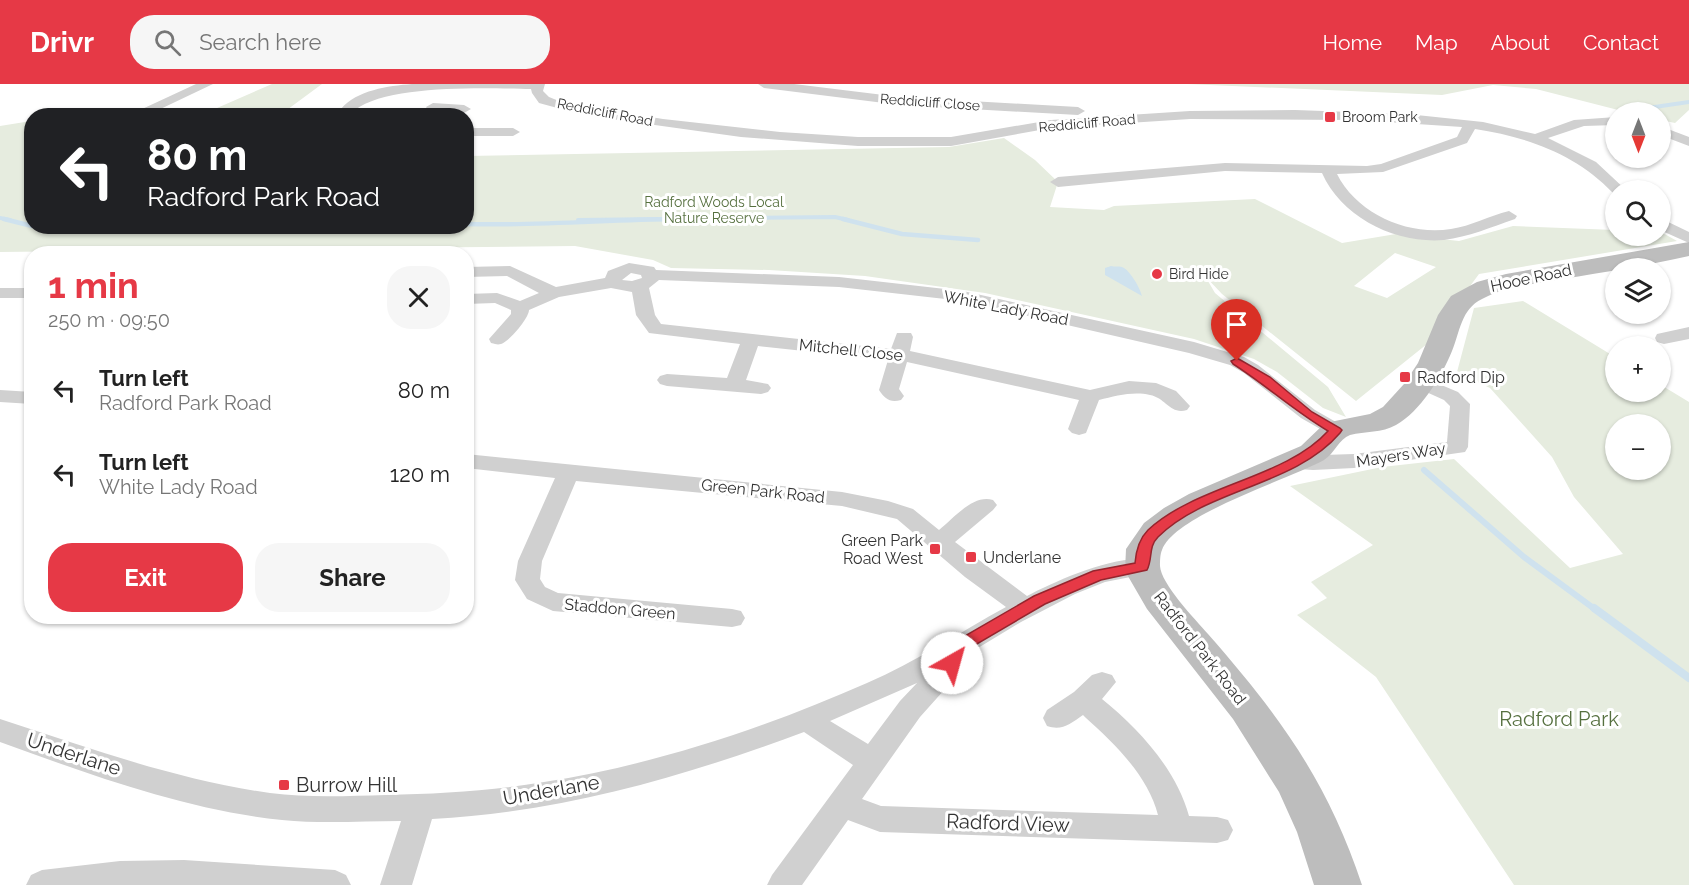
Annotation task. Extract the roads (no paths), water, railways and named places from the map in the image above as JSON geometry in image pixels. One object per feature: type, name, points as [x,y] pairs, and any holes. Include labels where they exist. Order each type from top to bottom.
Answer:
[{"type":"street","points":[[152,108],[207,84]]},
{"type":"street","name":"Reddicliff Close","points":[[764,84],[900,101],[1072,110],[1084,112],[1094,121]]},
{"type":"street","points":[[349,108],[353,101],[363,96],[388,89],[418,85],[539,85]]},
{"type":"street","name":"Reddicliff Road","points":[[539,85],[537,91],[543,100],[617,116],[715,130],[810,138],[900,142],[958,141],[1050,124],[1094,121],[1276,114],[1414,118],[1469,124],[1535,139],[1581,160],[1607,180]]},
{"type":"street","points":[[1535,139],[1550,131],[1578,123],[1605,122]]},
{"type":"street","points":[[1058,182],[1076,177],[1225,167],[1383,168],[1462,140],[1467,134],[1469,124]]},
{"type":"street","points":[[474,132],[508,130]]},
{"type":"street","points":[[1671,135],[1689,142]]},
{"type":"street","points":[[1327,169],[1340,192],[1362,212],[1385,225],[1403,231],[1441,235],[1516,219],[1493,208]]},
{"type":"street","points":[[1671,229],[1689,238]]},
{"type":"street","name":"Hooe Road","points":[[1336,430],[1367,425],[1388,418],[1420,382],[1436,356],[1452,310],[1464,297],[1483,288],[1516,279],[1689,249]]},
{"type":"street","points":[[474,272],[510,271],[554,293]]},
{"type":"street","name":"White Lady Road","points":[[520,308],[554,293],[613,282],[622,286],[646,280],[830,282],[963,297],[1194,348],[1237,361],[1251,369],[1308,414],[1336,430]]},
{"type":"street","name":"Mitchell Close","points":[[646,280],[644,311],[649,323],[657,329],[751,340],[901,346],[921,358],[1004,379],[1090,396],[1129,387],[1156,389],[1169,395],[1180,406]]},
{"type":"street","points":[[0,293],[24,293]]},
{"type":"street","points":[[474,299],[497,298],[520,308],[520,315],[498,339]]},
{"type":"street","points":[[1671,337],[1689,333]]},
{"type":"street","points":[[734,384],[751,340]]},
{"type":"street","points":[[894,396],[889,390],[901,346]]},
{"type":"street","points":[[667,380],[761,387]]},
{"type":"street","name":"Mayers Way","points":[[1292,463],[1327,465],[1457,447],[1460,404],[1451,396],[1420,382]]},
{"type":"street","points":[[0,396],[24,398]]},
{"type":"street","points":[[1079,429],[1090,396]]},
{"type":"street","points":[[1142,567],[1143,549],[1152,534],[1187,510],[1292,463],[1322,446],[1336,430]]},
{"type":"street","name":"Green Park Road","points":[[474,462],[853,501],[888,508],[905,514],[974,571],[1026,608]]},
{"type":"street","name":"Staddon Green","points":[[568,473],[530,561],[527,580],[536,593],[553,602],[691,624],[732,618]]},
{"type":"street","points":[[940,542],[985,505]]},
{"type":"street","name":"Underlane","points":[[0,730],[78,758],[186,789],[257,804],[325,809],[421,807],[566,791],[738,746],[810,719],[881,688],[1066,587],[1098,575],[1142,567]]},
{"type":"street","name":"Radford Park Road","points":[[1142,567],[1151,586],[1178,626],[1231,687],[1271,739],[1305,802],[1338,885]]},
{"type":"street","points":[[783,885],[910,709],[952,663],[956,648]]},
{"type":"street","points":[[1057,718],[1093,691],[1102,714],[1120,732],[1154,775],[1168,798],[1177,828]]},
{"type":"street","points":[[810,719],[818,728],[871,761]]},
{"type":"street","name":"Radford View","points":[[842,804],[880,819],[1217,830]]},
{"type":"street","points":[[396,885],[421,807]]},
{"type":"street","points":[[42,885],[120,875],[184,874],[334,885]]},
{"type":"water","points":[[1122,267],[1128,272],[1142,296],[1105,275],[1105,268]]},
{"type":"waterway","points":[[1671,105],[1689,102]]},
{"type":"waterway","points":[[578,220],[835,217],[848,220]]},
{"type":"waterway","points":[[0,218],[10,220]]},
{"type":"waterway","points":[[4,219],[24,224]]},
{"type":"waterway","points":[[474,224],[674,219]]},
{"type":"waterway","points":[[843,219],[902,234],[978,240]]},
{"type":"waterway","points":[[1424,470],[1524,557],[1596,610]]},
{"type":"waterway","points":[[1594,608],[1689,678]]},
{"type":"place","name":"Broom Park","points":[[1330,117]]},
{"type":"place","name":"Bird Hide","points":[[1157,274]]},
{"type":"place","name":"Radford Dip","points":[[1405,377]]},
{"type":"place","name":"Green Park Road West","points":[[935,549]]},
{"type":"place","name":"Underlane","points":[[971,557]]},
{"type":"place","name":"Burrow Hill","points":[[284,785]]},
{"type":"park label","name":"Radford Woods Local Nature Reserve","points":[[714,210]]},
{"type":"park label","name":"Radford Park","points":[[1559,719]]}]
